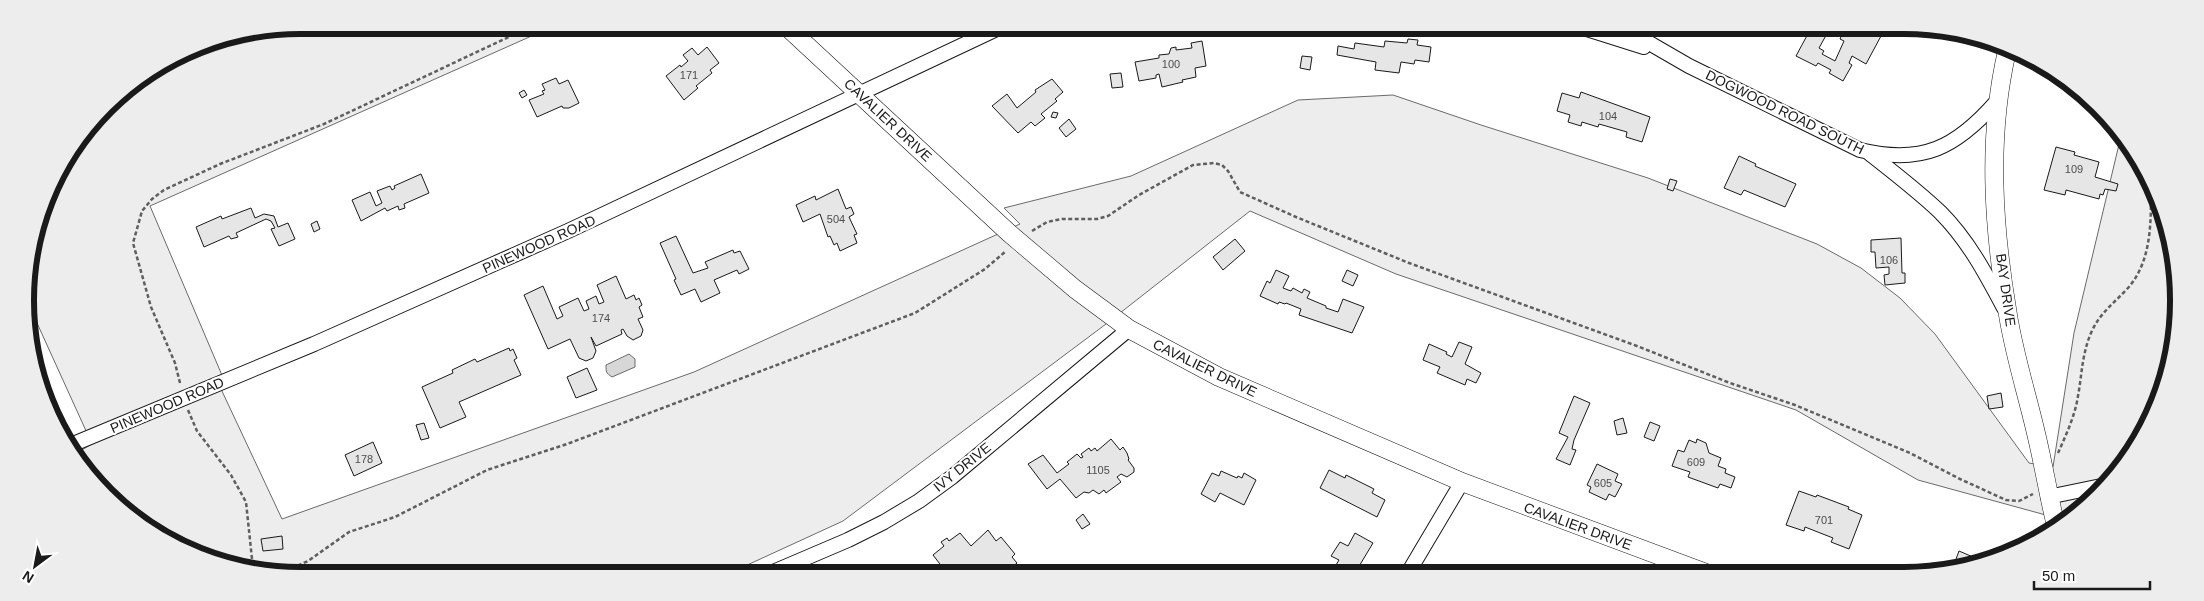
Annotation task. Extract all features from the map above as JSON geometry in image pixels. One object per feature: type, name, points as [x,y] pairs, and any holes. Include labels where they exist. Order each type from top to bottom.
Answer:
[{"type":"street","name":"CAVALIER DRIVE","points":[[796,34],[1018,240],[1075,289],[1129,329],[1220,377],[1462,482],[1685,567]]},
{"type":"street","name":"PINEWOOD ROAD","points":[[75,443],[314,344],[568,231],[986,34]]},
{"type":"street","points":[[1603,34],[1675,57]]},
{"type":"street","name":"DOGWOOD ROAD SOUTH","points":[[1633,34],[1834,138],[1868,152],[1900,156],[1920,154],[1939,148],[1967,132],[1997,101]]},
{"type":"street","name":"BAY DRIVE","points":[[2005,54],[1997,101],[1993,142],[1993,188],[2008,316],[2036,431],[2048,497],[2054,520]]},
{"type":"street","points":[[1868,152],[1941,213],[1966,242],[1986,274],[2008,316]]},
{"type":"street","name":"IVY DRIVE","points":[[785,567],[848,540],[884,522],[919,501],[952,477],[1129,329]]},
{"type":"street","points":[[1412,567],[1462,482]]},
{"type":"street","points":[[2048,497],[2093,488]]},
{"type":"path","points":[[255,563],[252,559],[246,502],[230,475],[197,431],[184,397],[175,363],[151,307],[133,244],[142,211],[152,199],[164,190],[220,164],[324,124],[515,34]]},
{"type":"path","points":[[295,567],[308,561],[349,532],[395,517],[487,470],[567,444],[915,313],[985,269],[1018,240],[1047,222],[1062,219],[1097,219],[1108,216],[1139,195],[1194,165],[1214,163],[1228,171],[1240,192],[1290,214],[1427,270],[1637,346],[1730,383],[1819,414],[1910,453],[2006,500],[2019,501],[2030,496],[2045,478],[2068,433],[2078,396],[2080,375],[2086,350],[2097,320],[2113,300],[2127,289],[2149,248],[2151,200]]},
{"type":"shaded area","points":[[283,34],[536,34],[150,206],[227,387],[221,389],[282,519],[694,372],[1020,224],[1004,208],[1131,176],[1298,100],[1393,95],[1648,178],[1817,244],[1861,268],[1900,298],[1935,334],[2029,463],[2053,467],[2074,333],[2119,144],[2135,167],[2150,198],[2165,248],[2170,283],[2170,318],[2165,353],[2156,386],[2143,418],[2125,449],[2104,476],[2079,501],[2057,518],[1918,480],[1796,410],[1396,274],[1250,211],[1106,324],[843,521],[743,567],[283,567],[248,562],[198,547],[167,532],[138,512],[112,489],[80,451],[92,444],[34,316],[34,283],[39,248],[54,198],[69,167],[89,138],[112,112],[138,89],[167,69],[198,54],[248,39]]},
{"type":"shaded area","points":[[629,354],[635,359],[635,367],[612,377],[606,371],[606,365]]},
{"type":"building","points":[[1808,34],[1827,34],[1819,48],[1824,51],[1822,54],[1835,61],[1844,41],[1840,39],[1842,34],[1878,34],[1881,36],[1866,64],[1852,56],[1849,63],[1852,65],[1843,81],[1829,73],[1831,70],[1818,63],[1816,66],[1796,56]]},
{"type":"building","points":[[1408,39],[1418,40],[1417,45],[1431,47],[1429,62],[1415,60],[1414,64],[1401,62],[1399,73],[1375,70],[1376,62],[1337,55],[1338,46],[1354,49],[1355,43],[1384,47],[1385,41],[1407,43]]},
{"type":"building","points":[[1202,41],[1206,66],[1195,68],[1196,77],[1162,87],[1159,74],[1156,75],[1156,78],[1139,81],[1135,62],[1159,58],[1159,55],[1169,54],[1171,48],[1176,47],[1176,50],[1192,48],[1191,43]]},
{"type":"building","points":[[707,47],[719,63],[710,70],[712,73],[696,86],[698,88],[684,100],[666,76],[688,61],[683,55],[692,48],[698,55]]},
{"type":"building","points":[[1302,56],[1312,57],[1310,70],[1300,68]]},
{"type":"building","points":[[1121,73],[1123,87],[1112,88],[1110,74]]},
{"type":"building","points":[[556,78],[559,84],[568,80],[579,103],[569,108],[563,108],[562,106],[537,117],[529,100],[544,94],[542,91],[545,90],[542,84]]},
{"type":"building","points":[[1052,79],[1063,92],[1055,99],[1057,101],[1041,114],[1045,118],[1035,126],[1031,122],[1018,133],[992,106],[1007,94],[1017,108],[1036,92],[1035,90]]},
{"type":"building","points":[[524,90],[527,95],[522,98],[519,93]]},
{"type":"building","points":[[1581,92],[1650,117],[1642,142],[1626,137],[1627,132],[1599,124],[1598,127],[1582,122],[1581,126],[1568,122],[1570,115],[1557,111],[1562,93],[1579,98]]},
{"type":"building","points":[[1053,112],[1058,113],[1056,118],[1051,117]]},
{"type":"building","points":[[1069,119],[1076,129],[1066,137],[1059,128]]},
{"type":"building","points":[[2056,147],[2075,152],[2074,155],[2099,162],[2095,177],[2118,184],[2116,191],[2105,189],[2103,195],[2100,194],[2099,199],[2066,190],[2065,195],[2044,190]]},
{"type":"building","points":[[1739,156],[1756,164],[1755,166],[1796,184],[1785,207],[1744,190],[1741,195],[1724,188]]},
{"type":"building","points":[[421,174],[429,193],[404,204],[405,208],[399,210],[398,206],[387,211],[385,208],[361,221],[352,200],[370,192],[376,206],[382,203],[377,191],[390,186],[392,190],[395,188],[394,186]]},
{"type":"building","points":[[1670,179],[1677,181],[1673,191],[1667,189]]},
{"type":"building","points":[[838,189],[846,209],[851,207],[854,214],[849,217],[857,234],[854,235],[857,243],[840,251],[837,243],[834,245],[830,236],[828,237],[820,214],[803,222],[796,205],[815,196],[816,200]]},
{"type":"building","points":[[251,208],[255,218],[264,214],[274,216],[278,227],[288,223],[295,239],[279,246],[271,229],[275,228],[271,221],[266,219],[236,233],[238,237],[231,239],[229,236],[204,247],[196,227],[221,216],[222,219]]},
{"type":"building","points":[[317,221],[320,229],[314,232],[311,224]]},
{"type":"building","points":[[676,236],[693,273],[708,268],[705,262],[733,250],[734,253],[740,251],[749,269],[739,274],[737,270],[714,280],[720,293],[701,302],[695,289],[681,295],[660,243]]},
{"type":"building","points":[[1901,238],[1902,273],[1905,273],[1905,283],[1885,285],[1884,275],[1889,274],[1889,267],[1876,268],[1875,252],[1871,252],[1871,240]]},
{"type":"building","points":[[1235,239],[1245,251],[1223,270],[1213,257]]},
{"type":"building","points":[[1276,270],[1289,276],[1283,288],[1291,291],[1293,288],[1302,293],[1304,289],[1310,292],[1307,298],[1326,306],[1326,308],[1338,312],[1343,299],[1364,307],[1352,333],[1299,315],[1301,309],[1286,303],[1279,302],[1278,304],[1260,296],[1267,281],[1270,283]]},
{"type":"building","points":[[1347,270],[1358,275],[1353,286],[1342,281]]},
{"type":"building","points":[[616,276],[626,299],[634,295],[636,300],[639,298],[642,305],[639,307],[643,317],[638,319],[643,330],[641,336],[633,340],[627,336],[623,329],[621,330],[622,334],[596,346],[591,337],[596,351],[593,358],[586,361],[579,358],[570,339],[548,349],[524,295],[543,286],[557,319],[563,316],[559,307],[578,298],[584,311],[589,309],[586,301],[596,296],[599,304],[604,302],[597,285]]},
{"type":"building","points":[[1459,342],[1472,347],[1465,364],[1481,373],[1476,383],[1467,379],[1465,385],[1437,373],[1440,367],[1423,360],[1429,344],[1447,352],[1446,354],[1452,357]]},
{"type":"building","points":[[509,348],[510,351],[513,349],[517,358],[514,360],[521,375],[459,402],[466,417],[440,428],[422,387],[453,373],[452,370],[475,359],[477,362]]},
{"type":"building","points":[[587,368],[597,390],[576,398],[567,377]]},
{"type":"building","points":[[2001,393],[2003,407],[1989,409],[1987,396]]},
{"type":"building","points":[[1574,396],[1590,403],[1574,440],[1572,449],[1576,450],[1570,465],[1556,459],[1568,437],[1559,433]]},
{"type":"building","points":[[1623,418],[1627,433],[1617,435],[1614,421]]},
{"type":"building","points":[[1650,422],[1660,426],[1654,441],[1644,437]]},
{"type":"building","points":[[424,423],[429,438],[421,440],[416,425]]},
{"type":"building","points":[[1111,439],[1120,450],[1123,447],[1127,453],[1128,460],[1134,468],[1134,472],[1127,477],[1121,474],[1117,477],[1121,482],[1106,493],[1104,490],[1099,494],[1093,490],[1089,493],[1084,492],[1076,498],[1060,479],[1047,489],[1028,464],[1043,455],[1057,473],[1069,464],[1067,462],[1077,454],[1081,458],[1083,457],[1081,454],[1089,448],[1091,451],[1095,448],[1097,451]]},
{"type":"building","points":[[1697,439],[1706,443],[1709,453],[1721,458],[1718,466],[1726,469],[1725,473],[1735,477],[1731,488],[1720,484],[1718,488],[1688,477],[1690,472],[1672,466],[1678,450],[1684,452],[1689,440],[1696,443]]},
{"type":"building","points":[[373,442],[382,463],[354,476],[345,455]]},
{"type":"building","points":[[1597,464],[1618,474],[1615,481],[1622,484],[1615,497],[1609,494],[1606,500],[1589,492],[1591,487],[1587,485]]},
{"type":"building","points":[[1329,470],[1345,478],[1346,475],[1374,489],[1372,493],[1385,500],[1377,517],[1320,488]]},
{"type":"building","points":[[1221,471],[1237,478],[1238,476],[1242,478],[1244,473],[1256,480],[1244,505],[1220,493],[1215,502],[1201,494],[1212,473],[1219,476]]},
{"type":"building","points":[[1799,491],[1816,497],[1817,495],[1849,507],[1848,509],[1862,515],[1849,549],[1831,542],[1833,538],[1805,527],[1804,531],[1786,525]]},
{"type":"building","points":[[1083,514],[1090,524],[1082,529],[1076,520]]},
{"type":"building","points":[[988,530],[996,541],[1001,537],[1015,554],[1012,557],[1017,563],[1012,567],[1002,567],[1001,565],[999,567],[997,565],[995,567],[942,567],[933,555],[944,546],[941,542],[947,538],[949,541],[960,533],[971,546]]},
{"type":"building","points":[[1355,533],[1373,543],[1359,567],[1335,567],[1339,560],[1331,556],[1340,542],[1348,546]]},
{"type":"building","points":[[282,536],[283,549],[263,551],[261,539]]},
{"type":"building","points":[[1959,551],[1973,557],[1973,558],[1955,562]]}]
